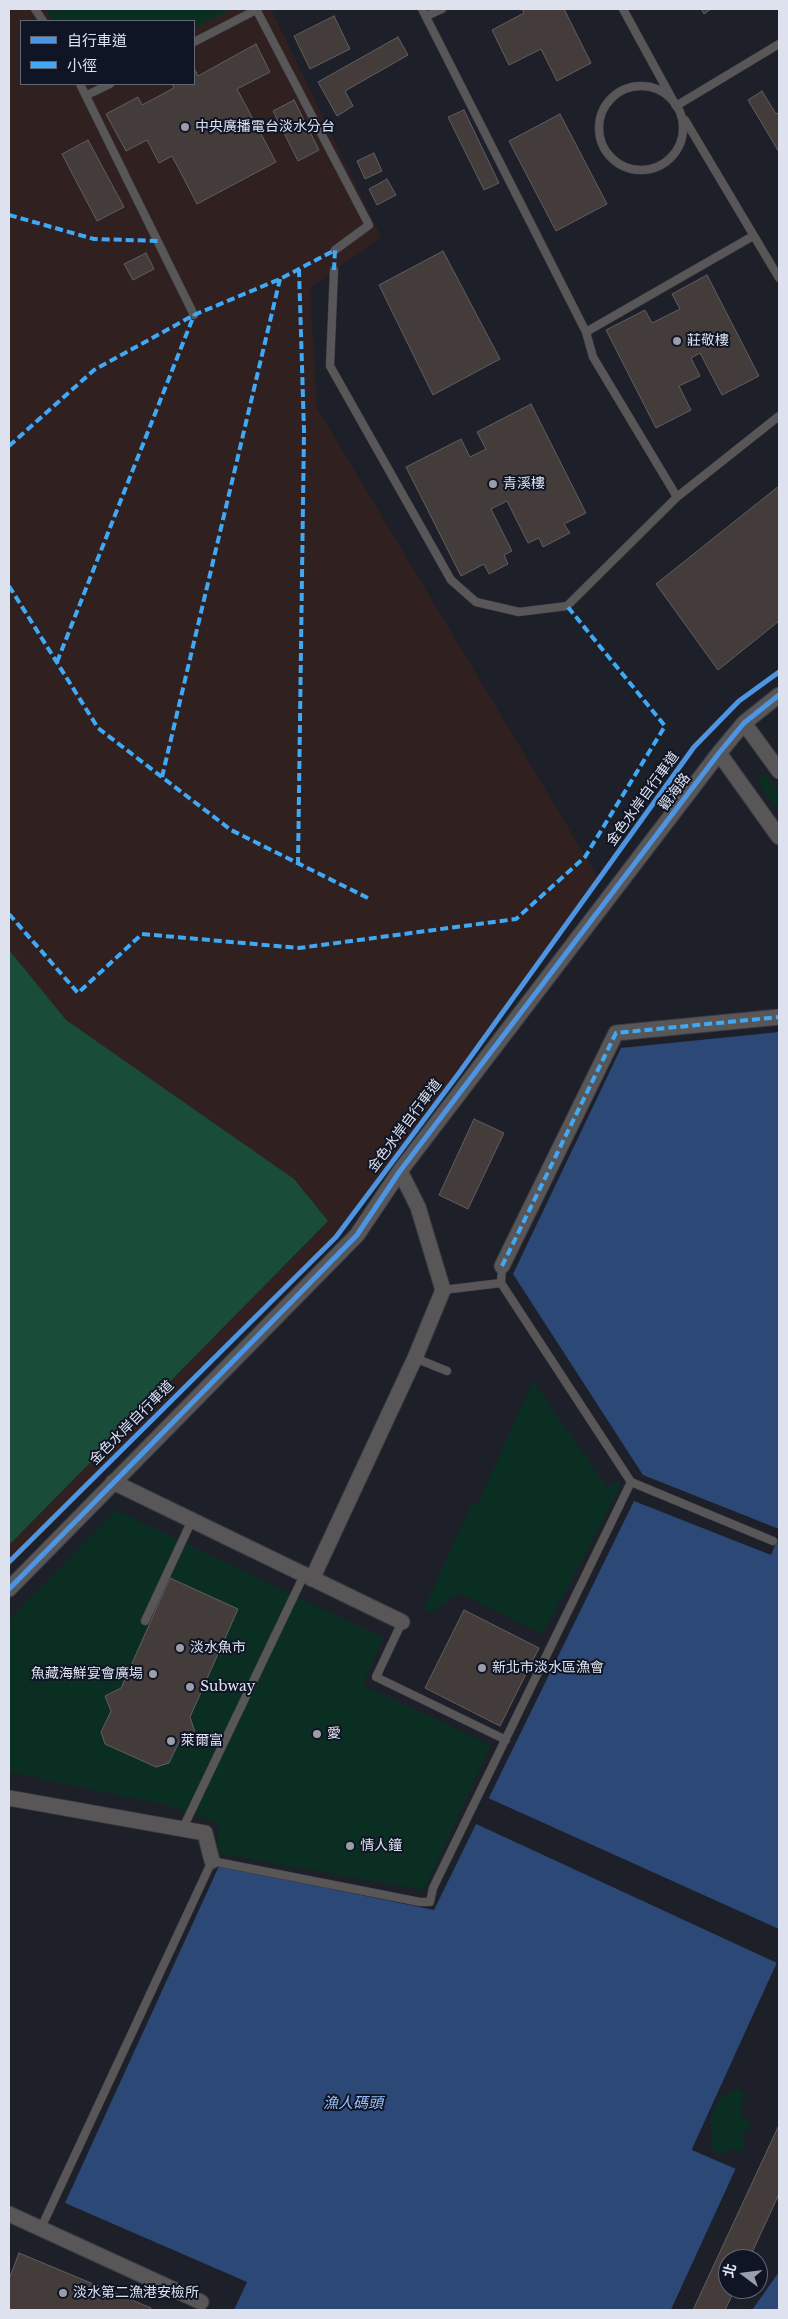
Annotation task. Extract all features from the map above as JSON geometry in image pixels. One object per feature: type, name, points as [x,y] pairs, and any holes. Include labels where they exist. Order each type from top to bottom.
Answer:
[{"type":"street","name":"觀海路","points":[[9,1589],[357,1235],[400,1171],[719,753],[744,723],[779,695]]},
{"type":"street","points":[[744,723],[779,771]]},
{"type":"street","points":[[719,753],[779,838]]},
{"type":"street","points":[[502,1266],[616,1033],[779,1017]]},
{"type":"street","points":[[308,1577],[415,1358],[443,1290],[418,1207],[400,1171]]},
{"type":"street","points":[[113,1482],[402,1622]]},
{"type":"street","points":[[9,1798],[205,1833],[212,1861]]},
{"type":"street","points":[[9,2214],[201,2302]]},
{"type":"lane","points":[[35,9],[42,20]]},
{"type":"lane","points":[[195,41],[256,9],[368,225],[335,250]]},
{"type":"lane","points":[[442,9],[425,12],[586,332],[593,357],[677,497]]},
{"type":"lane","points":[[623,9],[676,106],[684,122],[683,136],[678,149],[670,160],[658,168],[644,171],[630,169],[618,163],[607,153],[601,141],[600,120],[609,101],[619,92],[632,86],[646,85],[660,89],[671,97],[676,106],[753,236],[779,278]]},
{"type":"lane","points":[[676,106],[779,44]]},
{"type":"lane","points":[[81,85],[194,314]]},
{"type":"lane","points":[[87,95],[108,85]]},
{"type":"lane","points":[[586,332],[753,236]]},
{"type":"lane","points":[[334,270],[330,366],[451,580],[476,602],[519,612],[567,606],[677,497],[779,416]]},
{"type":"lane","points":[[502,1266],[501,1283],[631,1482],[773,1541]]},
{"type":"lane","points":[[443,1290],[501,1283]]},
{"type":"lane","points":[[415,1358],[447,1371]]},
{"type":"lane","points":[[41,2228],[212,1861],[420,1902],[430,1902],[433,1888],[631,1482]]},
{"type":"lane","points":[[145,1621],[192,1520]]},
{"type":"lane","points":[[183,1828],[308,1577]]},
{"type":"lane","points":[[402,1622],[376,1677],[506,1740]]},
{"type":"shaded area","name":"中央廣播電台淡水分台","points":[[9,9],[271,9],[381,237],[310,288],[317,408],[599,879],[383,1176],[322,1251],[9,1567]]},
{"type":"green space","points":[[46,9],[232,9],[195,28],[195,20],[52,20]]},
{"type":"green space","points":[[762,775],[768,777],[779,793],[779,812],[759,784],[758,779]]},
{"type":"green space","points":[[9,950],[66,1020],[294,1179],[328,1221],[9,1545]]},
{"type":"green space","points":[[533,1381],[607,1488],[620,1479],[620,1487],[543,1634],[459,1593],[433,1612],[424,1609],[472,1503],[477,1506]]},
{"type":"green space","points":[[116,1510],[383,1638],[362,1685],[491,1745],[424,1890],[217,1853],[219,1823],[167,1805],[9,1772],[9,1620]]},
{"type":"green space","points":[[737,2088],[744,2094],[740,2114],[750,2123],[751,2128],[742,2132],[745,2150],[731,2148],[722,2154],[713,2151],[710,2119],[718,2100]]},
{"type":"water","points":[[779,1032],[779,1529],[643,1475],[513,1274],[621,1048]]},
{"type":"water","name":"漁人碼頭","points":[[634,1501],[771,1555],[779,1536],[779,1958],[692,2149],[736,2168],[671,2310],[234,2310],[247,2282],[65,2203],[219,1866],[434,1910]]},
{"type":"water","points":[[779,2272],[779,2310],[752,2310],[760,2299],[768,2299],[768,2287]]},
{"type":"pier","points":[[486,1797],[779,1929],[779,1964],[695,2148],[737,2166],[738,2169],[674,2310],[671,2310],[736,2169],[692,2150],[777,1963],[474,1823]]},
{"type":"pier","points":[[779,2270],[768,2286],[768,2284]]},
{"type":"pier","points":[[758,2299],[759,2299],[752,2310],[750,2310]]},
{"type":"building","points":[[522,9],[564,9],[591,63],[557,81],[541,49],[509,65],[492,30],[524,13]]},
{"type":"building","points":[[701,9],[711,9],[704,14]]},
{"type":"building","points":[[334,16],[350,49],[310,69],[294,36]]},
{"type":"building","points":[[398,37],[408,55],[345,91],[353,106],[337,116],[318,82]]},
{"type":"building","name":"中央廣播電台淡水分台","points":[[256,44],[270,72],[237,89],[276,162],[197,204],[172,156],[159,163],[147,140],[126,151],[106,114],[138,97],[142,105],[174,88],[172,85],[195,85],[195,70],[198,76]]},
{"type":"building","points":[[762,91],[776,114],[779,112],[779,152],[748,100]]},
{"type":"building","points":[[294,100],[319,150],[298,161],[273,111]]},
{"type":"building","points":[[464,110],[499,183],[484,190],[448,117]]},
{"type":"building","points":[[560,114],[607,204],[556,231],[509,141]]},
{"type":"building","points":[[88,140],[124,207],[97,221],[62,154]]},
{"type":"building","points":[[374,153],[382,171],[365,179],[357,161]]},
{"type":"building","points":[[387,179],[396,195],[377,205],[369,189]]},
{"type":"building","points":[[443,251],[500,359],[433,395],[379,285]]},
{"type":"building","points":[[146,253],[154,269],[133,280],[124,264]]},
{"type":"building","name":"莊敬樓","points":[[707,275],[759,376],[722,395],[700,353],[691,358],[700,376],[679,386],[691,410],[656,428],[606,330],[645,310],[652,323],[680,309],[672,294]]},
{"type":"building","name":"青溪樓","points":[[531,404],[586,513],[564,524],[570,533],[543,547],[539,538],[528,543],[507,501],[491,509],[512,551],[504,555],[508,564],[489,574],[484,564],[461,576],[406,467],[461,439],[470,457],[486,449],[477,432]]},
{"type":"building","points":[[779,486],[779,621],[718,670],[656,584]]},
{"type":"building","points":[[474,1119],[504,1133],[468,1209],[439,1195]]},
{"type":"building","name":"淡水魚市","points":[[170,1578],[238,1609],[190,1717],[196,1735],[179,1742],[169,1763],[156,1767],[105,1744],[101,1732],[111,1711],[105,1696],[121,1688]]},
{"type":"building","name":"新北市淡水區漁會","points":[[464,1610],[539,1648],[500,1726],[425,1688]]},
{"type":"building","points":[[779,2125],[779,2194],[754,2249],[721,2249]]},
{"type":"building","name":"淡水第二漁港安檢所","points":[[19,2253],[151,2308],[150,2310],[9,2310],[9,2279]]},
{"type":"building","points":[[718,2256],[718,2299],[730,2299],[725,2310],[693,2310]]},
{"type":"marked path","points":[[9,215],[94,239],[159,241]]},
{"type":"marked path","points":[[9,446],[94,370],[194,315],[280,279],[335,250],[334,270]]},
{"type":"marked path","points":[[298,865],[304,431],[299,269]]},
{"type":"marked path","points":[[162,777],[280,279]]},
{"type":"marked path","points":[[57,662],[194,315]]},
{"type":"marked path","points":[[9,586],[98,728],[231,830],[368,898]]},
{"type":"marked path","points":[[9,914],[78,993],[142,934],[299,948],[516,919],[585,857],[665,726],[567,606]]},
{"type":"marked path","points":[[502,1266],[616,1033],[779,1017]]},
{"type":"cycle path","name":"金色水岸自行車道","points":[[9,1562],[336,1237],[459,1073],[694,747],[739,701],[779,672]]},
{"type":"cycle path","points":[[9,1589],[357,1235],[400,1171],[719,753],[744,723],[779,695]]},
{"type":"place","name":"中央廣播電台淡水分台","points":[[185,127]]},
{"type":"place","name":"莊敬樓","points":[[677,341]]},
{"type":"place","name":"青溪樓","points":[[493,484]]},
{"type":"place","name":"淡水魚市","points":[[180,1648]]},
{"type":"place","name":"新北市淡水區漁會","points":[[482,1668]]},
{"type":"place","name":"魚藏海鮮宴會廣場","points":[[153,1674]]},
{"type":"place","name":"Subway","points":[[190,1687]]},
{"type":"place","name":"愛","points":[[317,1734]]},
{"type":"place","name":"萊爾富","points":[[171,1741]]},
{"type":"place","name":"情人鐘","points":[[350,1846]]},
{"type":"place","name":"淡水第二漁港安檢所","points":[[63,2293]]}]
